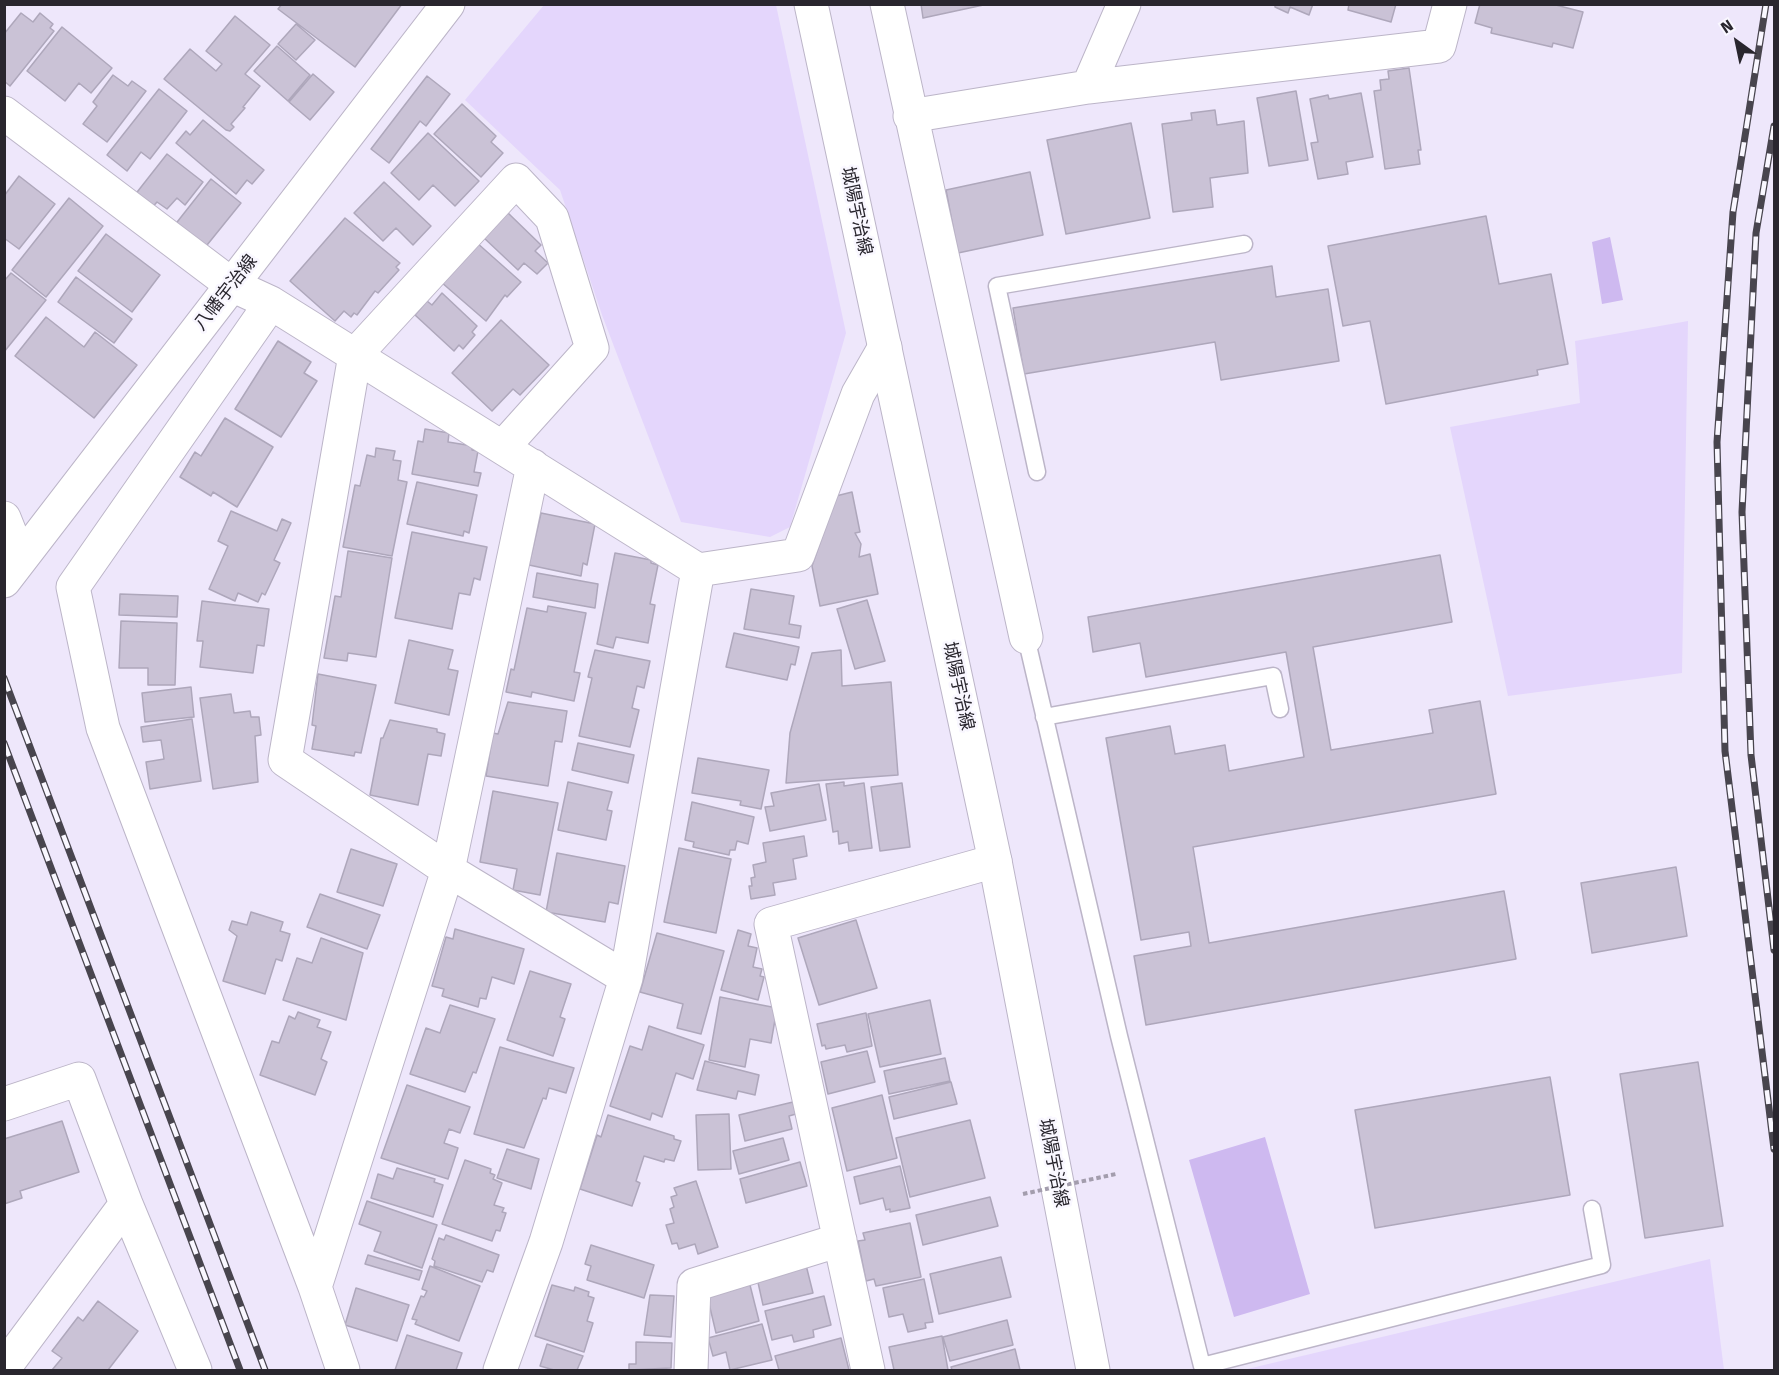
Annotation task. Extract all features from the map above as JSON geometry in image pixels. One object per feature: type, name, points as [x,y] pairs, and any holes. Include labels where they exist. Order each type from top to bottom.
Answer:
[{"type":"street","name":"八幡宇治線","points":[[12,569],[448,4]]},
{"type":"street","name":"城陽宇治線","points":[[812,4],[995,861],[1093,1371]]},
{"type":"street","points":[[887,4],[1026,638]]},
{"type":"street","points":[[1088,87],[1124,4]]},
{"type":"street","points":[[910,116],[1088,87],[1439,46],[1450,4]]},
{"type":"street","points":[[4,113],[232,285],[271,303],[698,570],[798,555],[858,394],[885,347]]},
{"type":"street","points":[[503,447],[592,348],[552,218],[516,180],[355,355],[285,760],[448,870],[626,978]]},
{"type":"street","points":[[271,303],[73,587],[103,728],[315,1287],[344,1371]]},
{"type":"street","points":[[315,1287],[448,870],[533,466]]},
{"type":"street","points":[[4,518],[12,569]]},
{"type":"street","points":[[500,1371],[546,1242],[626,978],[698,570]]},
{"type":"street","points":[[868,1371],[771,924],[995,861]]},
{"type":"street","points":[[4,1104],[79,1079],[126,1204],[195,1371]]},
{"type":"street","points":[[4,1368],[126,1204]]},
{"type":"street","points":[[691,1371],[694,1285],[840,1240]]},
{"type":"lane","points":[[1037,472],[997,286],[1245,244]]},
{"type":"lane","points":[[1026,638],[1119,1036],[1203,1366],[1602,1265],[1592,1209]]},
{"type":"lane","points":[[1044,717],[1273,676],[1280,709]]},
{"type":"path","points":[[1023,1194],[1116,1174]]},
{"type":"shaded area","points":[[544,5],[776,5],[846,333],[790,527],[770,537],[681,522],[602,315],[560,190],[465,100]]},
{"type":"shaded area","points":[[1610,237],[1623,300],[1602,304],[1592,242]]},
{"type":"shaded area","points":[[1688,321],[1682,673],[1508,696],[1450,427],[1580,403],[1575,341]]},
{"type":"shaded area","points":[[1265,1137],[1310,1294],[1234,1317],[1189,1160]]},
{"type":"shaded area","points":[[1710,1259],[1724,1370],[1243,1370]]},
{"type":"building","points":[[282,4],[402,4],[355,67],[278,9]]},
{"type":"building","points":[[921,4],[988,4],[923,18]]},
{"type":"building","points":[[1275,4],[1313,4],[1309,15],[1290,7],[1288,13],[1275,7]]},
{"type":"building","points":[[1349,4],[1396,4],[1391,22],[1348,10]]},
{"type":"building","points":[[1480,4],[1552,4],[1583,12],[1573,48],[1553,43],[1552,47],[1491,33],[1492,28],[1475,23]]},
{"type":"building","points":[[21,13],[33,22],[40,13],[53,24],[50,28],[54,31],[10,86],[4,81],[4,34]]},
{"type":"building","points":[[235,16],[270,45],[245,74],[260,86],[231,124],[234,127],[230,131],[164,79],[190,49],[216,71],[222,64],[206,51]]},
{"type":"building","points":[[296,24],[315,40],[296,60],[278,44]]},
{"type":"building","points":[[62,27],[112,68],[91,93],[79,83],[65,101],[27,71]]},
{"type":"building","points":[[277,46],[310,75],[288,101],[254,71]]},
{"type":"building","points":[[1409,68],[1421,150],[1418,150],[1420,164],[1385,169],[1374,91],[1381,90],[1380,80],[1389,79],[1388,71]]},
{"type":"building","points":[[313,74],[334,92],[310,120],[289,102]]},
{"type":"building","points":[[113,75],[128,86],[132,81],[146,91],[107,142],[83,124],[97,106],[93,102]]},
{"type":"building","points":[[427,76],[450,94],[426,126],[420,121],[389,163],[371,149]]},
{"type":"building","points":[[159,89],[187,111],[150,159],[141,152],[127,171],[107,155]]},
{"type":"building","points":[[1296,91],[1308,160],[1269,166],[1257,98]]},
{"type":"building","points":[[1361,93],[1373,157],[1346,162],[1348,174],[1318,179],[1311,143],[1318,142],[1310,99],[1328,95],[1329,99]]},
{"type":"building","points":[[462,104],[496,136],[491,142],[503,153],[481,177],[434,134]]},
{"type":"building","points":[[1215,110],[1217,125],[1244,121],[1248,173],[1210,178],[1213,207],[1173,212],[1162,124],[1192,120],[1191,113]]},
{"type":"building","points":[[203,120],[264,170],[252,184],[247,180],[236,194],[176,143],[186,131],[190,135]]},
{"type":"building","points":[[1131,123],[1150,218],[1066,234],[1047,140]]},
{"type":"building","points":[[428,133],[479,181],[455,206],[433,185],[419,200],[391,173]]},
{"type":"building","points":[[167,154],[203,182],[185,205],[177,198],[167,209],[157,202],[150,210],[134,196]]},
{"type":"building","points":[[1030,172],[1043,235],[958,253],[946,190]]},
{"type":"building","points":[[19,176],[55,204],[19,249],[4,238],[4,196]]},
{"type":"building","points":[[211,179],[241,203],[203,250],[174,226]]},
{"type":"building","points":[[384,182],[431,226],[413,245],[396,228],[383,241],[354,213]]},
{"type":"building","points":[[69,198],[103,226],[46,297],[12,270]]},
{"type":"building","points":[[507,212],[541,245],[535,251],[548,263],[537,274],[524,263],[518,270],[483,237]]},
{"type":"building","points":[[1486,216],[1499,284],[1551,274],[1568,364],[1537,370],[1538,375],[1386,404],[1370,321],[1343,326],[1328,246]]},
{"type":"building","points":[[345,218],[400,263],[396,267],[399,270],[378,293],[375,291],[357,315],[354,313],[351,317],[344,311],[335,321],[290,281]]},
{"type":"building","points":[[106,234],[160,275],[132,312],[78,271]]},
{"type":"building","points":[[476,242],[521,282],[507,297],[505,295],[486,321],[441,282]]},
{"type":"building","points":[[1272,266],[1276,297],[1328,289],[1339,361],[1221,380],[1215,342],[1024,374],[1013,308]]},
{"type":"building","points":[[11,273],[46,300],[4,352],[4,281]]},
{"type":"building","points":[[76,277],[132,319],[114,343],[58,302]]},
{"type":"building","points":[[442,293],[477,326],[472,332],[475,335],[463,349],[459,345],[454,351],[415,315],[427,301],[432,305]]},
{"type":"building","points":[[46,317],[84,347],[95,332],[137,365],[94,418],[15,356]]},
{"type":"building","points":[[501,320],[549,365],[520,395],[513,389],[492,411],[452,373]]},
{"type":"building","points":[[278,341],[311,362],[304,373],[317,381],[281,437],[235,409]]},
{"type":"building","points":[[225,418],[273,447],[237,507],[213,492],[211,496],[180,477],[195,452],[201,456]]},
{"type":"building","points":[[425,429],[449,433],[448,442],[473,446],[472,450],[478,451],[474,472],[481,473],[478,486],[412,474],[418,441],[423,442]]},
{"type":"building","points":[[376,448],[395,451],[393,460],[401,461],[398,480],[407,482],[392,556],[343,547],[355,485],[360,486],[367,455],[375,457]]},
{"type":"building","points":[[417,482],[477,495],[469,533],[464,531],[463,536],[407,524]]},
{"type":"building","points":[[852,492],[860,532],[855,533],[861,544],[859,557],[870,554],[878,594],[820,606],[812,566],[836,496]]},
{"type":"building","points":[[231,511],[277,531],[282,519],[291,523],[274,560],[280,563],[265,595],[262,593],[258,602],[238,593],[235,601],[209,589],[228,546],[218,541]]},
{"type":"building","points":[[541,513],[595,524],[587,565],[583,563],[581,576],[529,565]]},
{"type":"building","points":[[412,532],[487,547],[480,580],[474,578],[470,595],[459,593],[452,629],[395,618]]},
{"type":"building","points":[[348,551],[392,558],[376,657],[348,653],[347,661],[324,658],[335,596],[341,597]]},
{"type":"building","points":[[615,553],[651,560],[651,563],[658,565],[650,604],[655,605],[648,643],[616,637],[613,648],[597,644]]},
{"type":"building","points":[[1440,555],[1452,622],[1313,647],[1331,750],[1433,733],[1429,710],[1480,701],[1496,794],[1193,847],[1209,943],[1504,891],[1516,959],[1146,1025],[1134,956],[1191,946],[1189,932],[1141,940],[1106,738],[1170,726],[1175,754],[1225,745],[1229,771],[1304,757],[1286,652],[1146,677],[1140,643],[1093,652],[1088,617]]},
{"type":"building","points":[[537,573],[598,584],[595,608],[533,597]]},
{"type":"building","points":[[751,589],[794,596],[789,624],[801,626],[799,638],[744,629]]},
{"type":"building","points":[[120,594],[178,596],[177,617],[119,615]]},
{"type":"building","points":[[867,600],[885,661],[855,669],[837,609]]},
{"type":"building","points":[[202,601],[269,609],[264,646],[257,645],[253,673],[200,667],[203,641],[197,641]]},
{"type":"building","points":[[548,606],[586,613],[574,672],[580,673],[574,701],[532,692],[531,697],[506,692],[511,669],[514,670],[527,608],[547,612]]},
{"type":"building","points":[[121,621],[177,623],[175,685],[148,685],[148,668],[119,668]]},
{"type":"building","points":[[734,633],[799,647],[795,665],[791,664],[787,680],[726,667]]},
{"type":"building","points":[[409,640],[453,650],[448,669],[458,671],[449,715],[395,703]]},
{"type":"building","points":[[595,650],[650,661],[644,688],[637,686],[632,708],[639,710],[630,747],[579,736],[592,678],[588,677]]},
{"type":"building","points":[[841,650],[842,686],[891,682],[898,775],[786,783],[790,733],[812,653]]},
{"type":"building","points":[[318,674],[376,685],[361,753],[355,752],[354,756],[312,749],[316,726],[312,725]]},
{"type":"building","points":[[191,687],[194,717],[145,722],[142,693]]},
{"type":"building","points":[[231,694],[234,713],[250,711],[251,717],[259,717],[261,735],[255,736],[258,782],[213,789],[200,698]]},
{"type":"building","points":[[508,702],[567,711],[562,742],[555,741],[548,786],[486,776],[493,733],[498,734]]},
{"type":"building","points":[[192,719],[201,781],[150,789],[146,762],[164,759],[161,740],[143,742],[141,727]]},
{"type":"building","points":[[390,720],[437,729],[437,732],[445,734],[441,756],[428,754],[418,805],[370,795],[381,738]]},
{"type":"building","points":[[578,743],[634,755],[628,783],[572,770]]},
{"type":"building","points":[[698,758],[769,770],[761,809],[740,805],[741,801],[692,793]]},
{"type":"building","points":[[568,782],[612,792],[607,810],[612,811],[606,840],[558,830]]},
{"type":"building","points":[[844,782],[844,786],[864,783],[872,848],[849,851],[848,842],[839,844],[838,831],[833,832],[826,784]]},
{"type":"building","points":[[902,783],[910,847],[880,851],[871,787]]},
{"type":"building","points":[[819,784],[826,820],[770,831],[765,807],[774,806],[771,793]]},
{"type":"building","points":[[493,791],[558,803],[540,895],[513,890],[517,869],[480,862]]},
{"type":"building","points":[[692,802],[754,817],[748,844],[737,841],[735,850],[730,850],[729,855],[693,847],[694,842],[685,840]]},
{"type":"building","points":[[804,836],[807,856],[793,859],[796,879],[773,883],[775,895],[751,899],[749,886],[752,886],[751,878],[755,877],[753,865],[766,862],[763,843]]},
{"type":"building","points":[[679,848],[731,859],[716,933],[664,922]]},
{"type":"building","points":[[351,849],[397,864],[383,906],[337,892]]},
{"type":"building","points":[[557,853],[625,866],[618,904],[609,902],[605,922],[546,912]]},
{"type":"building","points":[[1676,867],[1687,936],[1592,953],[1581,883]]},
{"type":"building","points":[[320,894],[380,915],[367,949],[307,927]]},
{"type":"building","points":[[251,912],[283,922],[280,931],[290,934],[282,961],[276,959],[265,994],[223,981],[237,936],[229,930],[232,921],[247,925]]},
{"type":"building","points":[[856,920],[877,988],[819,1005],[798,938]]},
{"type":"building","points":[[455,929],[524,949],[514,984],[492,977],[486,999],[480,998],[478,1007],[442,996],[444,989],[432,986],[446,937],[453,939]]},
{"type":"building","points":[[738,930],[751,934],[748,946],[757,948],[753,967],[762,969],[760,976],[764,977],[758,1000],[721,990]]},
{"type":"building","points":[[657,933],[724,951],[701,1034],[677,1028],[683,1004],[640,992]]},
{"type":"building","points":[[321,938],[363,953],[346,1020],[283,1000],[297,958],[312,963]]},
{"type":"building","points":[[530,971],[571,984],[560,1017],[565,1019],[553,1056],[507,1040]]},
{"type":"building","points":[[720,997],[777,1008],[771,1043],[750,1039],[745,1067],[709,1060]]},
{"type":"building","points":[[930,1000],[941,1054],[880,1067],[868,1014]]},
{"type":"building","points":[[450,1005],[495,1019],[476,1073],[473,1072],[465,1092],[410,1074],[426,1028],[440,1033]]},
{"type":"building","points":[[298,1012],[320,1020],[317,1027],[331,1032],[321,1059],[327,1062],[315,1095],[260,1075],[272,1041],[279,1043],[289,1016],[295,1019]]},
{"type":"building","points":[[866,1013],[872,1046],[847,1052],[845,1045],[826,1049],[825,1045],[822,1046],[817,1024]]},
{"type":"building","points":[[649,1026],[704,1045],[693,1079],[676,1073],[662,1117],[652,1113],[650,1120],[610,1106],[630,1046],[642,1050]]},
{"type":"building","points":[[500,1047],[574,1068],[566,1093],[549,1088],[524,1148],[474,1134]]},
{"type":"building","points":[[867,1051],[875,1082],[828,1094],[821,1062]]},
{"type":"building","points":[[945,1058],[950,1081],[889,1094],[884,1071]]},
{"type":"building","points":[[705,1061],[759,1075],[755,1095],[738,1091],[736,1099],[697,1090]]},
{"type":"building","points":[[1698,1062],[1723,1226],[1645,1238],[1620,1074]]},
{"type":"building","points":[[1550,1077],[1570,1195],[1375,1228],[1355,1110]]},
{"type":"building","points":[[951,1082],[957,1104],[894,1119],[889,1097]]},
{"type":"building","points":[[407,1085],[470,1107],[460,1133],[449,1129],[444,1143],[458,1148],[448,1179],[381,1158]]},
{"type":"building","points":[[882,1095],[897,1158],[847,1171],[832,1108]]},
{"type":"building","points":[[793,1102],[796,1114],[789,1116],[792,1129],[745,1141],[739,1115]]},
{"type":"building","points":[[729,1114],[731,1169],[698,1170],[696,1115]]},
{"type":"building","points":[[608,1115],[674,1136],[674,1139],[681,1141],[674,1161],[665,1159],[664,1162],[644,1156],[636,1181],[640,1183],[632,1206],[580,1189],[597,1135],[601,1137]]},
{"type":"building","points":[[970,1120],[985,1178],[910,1197],[896,1138]]},
{"type":"building","points":[[62,1121],[79,1172],[20,1191],[22,1198],[4,1204],[4,1139]]},
{"type":"building","points":[[783,1138],[789,1160],[739,1174],[733,1151]]},
{"type":"building","points":[[507,1149],[539,1159],[531,1189],[497,1178]]},
{"type":"building","points":[[465,1160],[491,1169],[490,1173],[495,1175],[493,1179],[502,1183],[494,1205],[504,1208],[502,1212],[506,1213],[500,1231],[496,1230],[492,1241],[442,1224]]},
{"type":"building","points":[[800,1162],[807,1186],[746,1203],[740,1179]]},
{"type":"building","points":[[900,1166],[910,1208],[890,1212],[890,1209],[886,1210],[883,1198],[860,1204],[854,1177]]},
{"type":"building","points":[[397,1168],[435,1179],[434,1182],[443,1185],[433,1217],[371,1198],[378,1174],[393,1179]]},
{"type":"building","points":[[696,1181],[718,1247],[698,1254],[695,1244],[679,1249],[677,1243],[672,1244],[666,1225],[674,1223],[670,1209],[674,1207],[671,1197],[677,1195],[674,1188]]},
{"type":"building","points":[[990,1197],[998,1226],[923,1245],[916,1215]]},
{"type":"building","points":[[367,1201],[437,1225],[422,1268],[374,1251],[381,1232],[359,1224]]},
{"type":"building","points":[[910,1223],[921,1277],[876,1286],[874,1279],[866,1281],[858,1241],[865,1240],[863,1233]]},
{"type":"building","points":[[446,1235],[499,1255],[493,1272],[487,1270],[482,1282],[434,1266],[435,1261],[432,1259],[439,1238],[444,1240]]},
{"type":"building","points":[[591,1245],[654,1265],[644,1298],[587,1280],[591,1266],[585,1264]]},
{"type":"building","points":[[368,1255],[422,1271],[419,1280],[365,1264]]},
{"type":"building","points":[[1001,1257],[1011,1297],[939,1314],[930,1274]]},
{"type":"building","points":[[806,1265],[813,1293],[763,1305],[757,1278]]},
{"type":"building","points":[[430,1266],[480,1286],[459,1341],[415,1324],[417,1320],[412,1319],[421,1296],[424,1297],[427,1291],[422,1289]]},
{"type":"building","points":[[747,1273],[759,1321],[716,1333],[707,1295]]},
{"type":"building","points":[[924,1279],[933,1322],[925,1323],[926,1328],[908,1332],[903,1314],[889,1317],[883,1288]]},
{"type":"building","points":[[552,1285],[574,1291],[575,1287],[589,1292],[588,1296],[594,1298],[587,1321],[593,1323],[584,1352],[535,1336]]},
{"type":"building","points":[[356,1288],[409,1305],[397,1341],[345,1325]]},
{"type":"building","points":[[650,1295],[674,1296],[671,1337],[644,1335]]},
{"type":"building","points":[[824,1296],[831,1325],[813,1330],[814,1337],[794,1342],[792,1335],[772,1340],[765,1311]]},
{"type":"building","points":[[98,1301],[138,1331],[108,1370],[52,1370],[62,1358],[52,1351],[78,1317],[83,1321]]},
{"type":"building","points":[[1007,1320],[1013,1345],[950,1361],[943,1337]]},
{"type":"building","points":[[762,1324],[772,1360],[730,1370],[726,1352],[713,1356],[708,1338]]},
{"type":"building","points":[[407,1335],[462,1353],[456,1370],[395,1370]]},
{"type":"building","points":[[942,1336],[948,1370],[894,1370],[889,1347]]},
{"type":"building","points":[[841,1338],[849,1370],[779,1370],[775,1356]]},
{"type":"building","points":[[636,1342],[672,1343],[671,1368],[629,1370],[629,1364],[636,1364]]},
{"type":"building","points":[[547,1344],[583,1356],[577,1370],[554,1370],[540,1366]]},
{"type":"building","points":[[1015,1349],[1020,1370],[952,1370],[951,1367]]},
{"type":"railway","points":[[1766,4],[1733,212],[1717,442],[1725,751],[1774,1149]]},
{"type":"railway","points":[[1774,126],[1756,233],[1742,512],[1751,755],[1774,950]]},
{"type":"railway","points":[[4,678],[265,1370]]},
{"type":"railway","points":[[4,743],[240,1370]]}]
